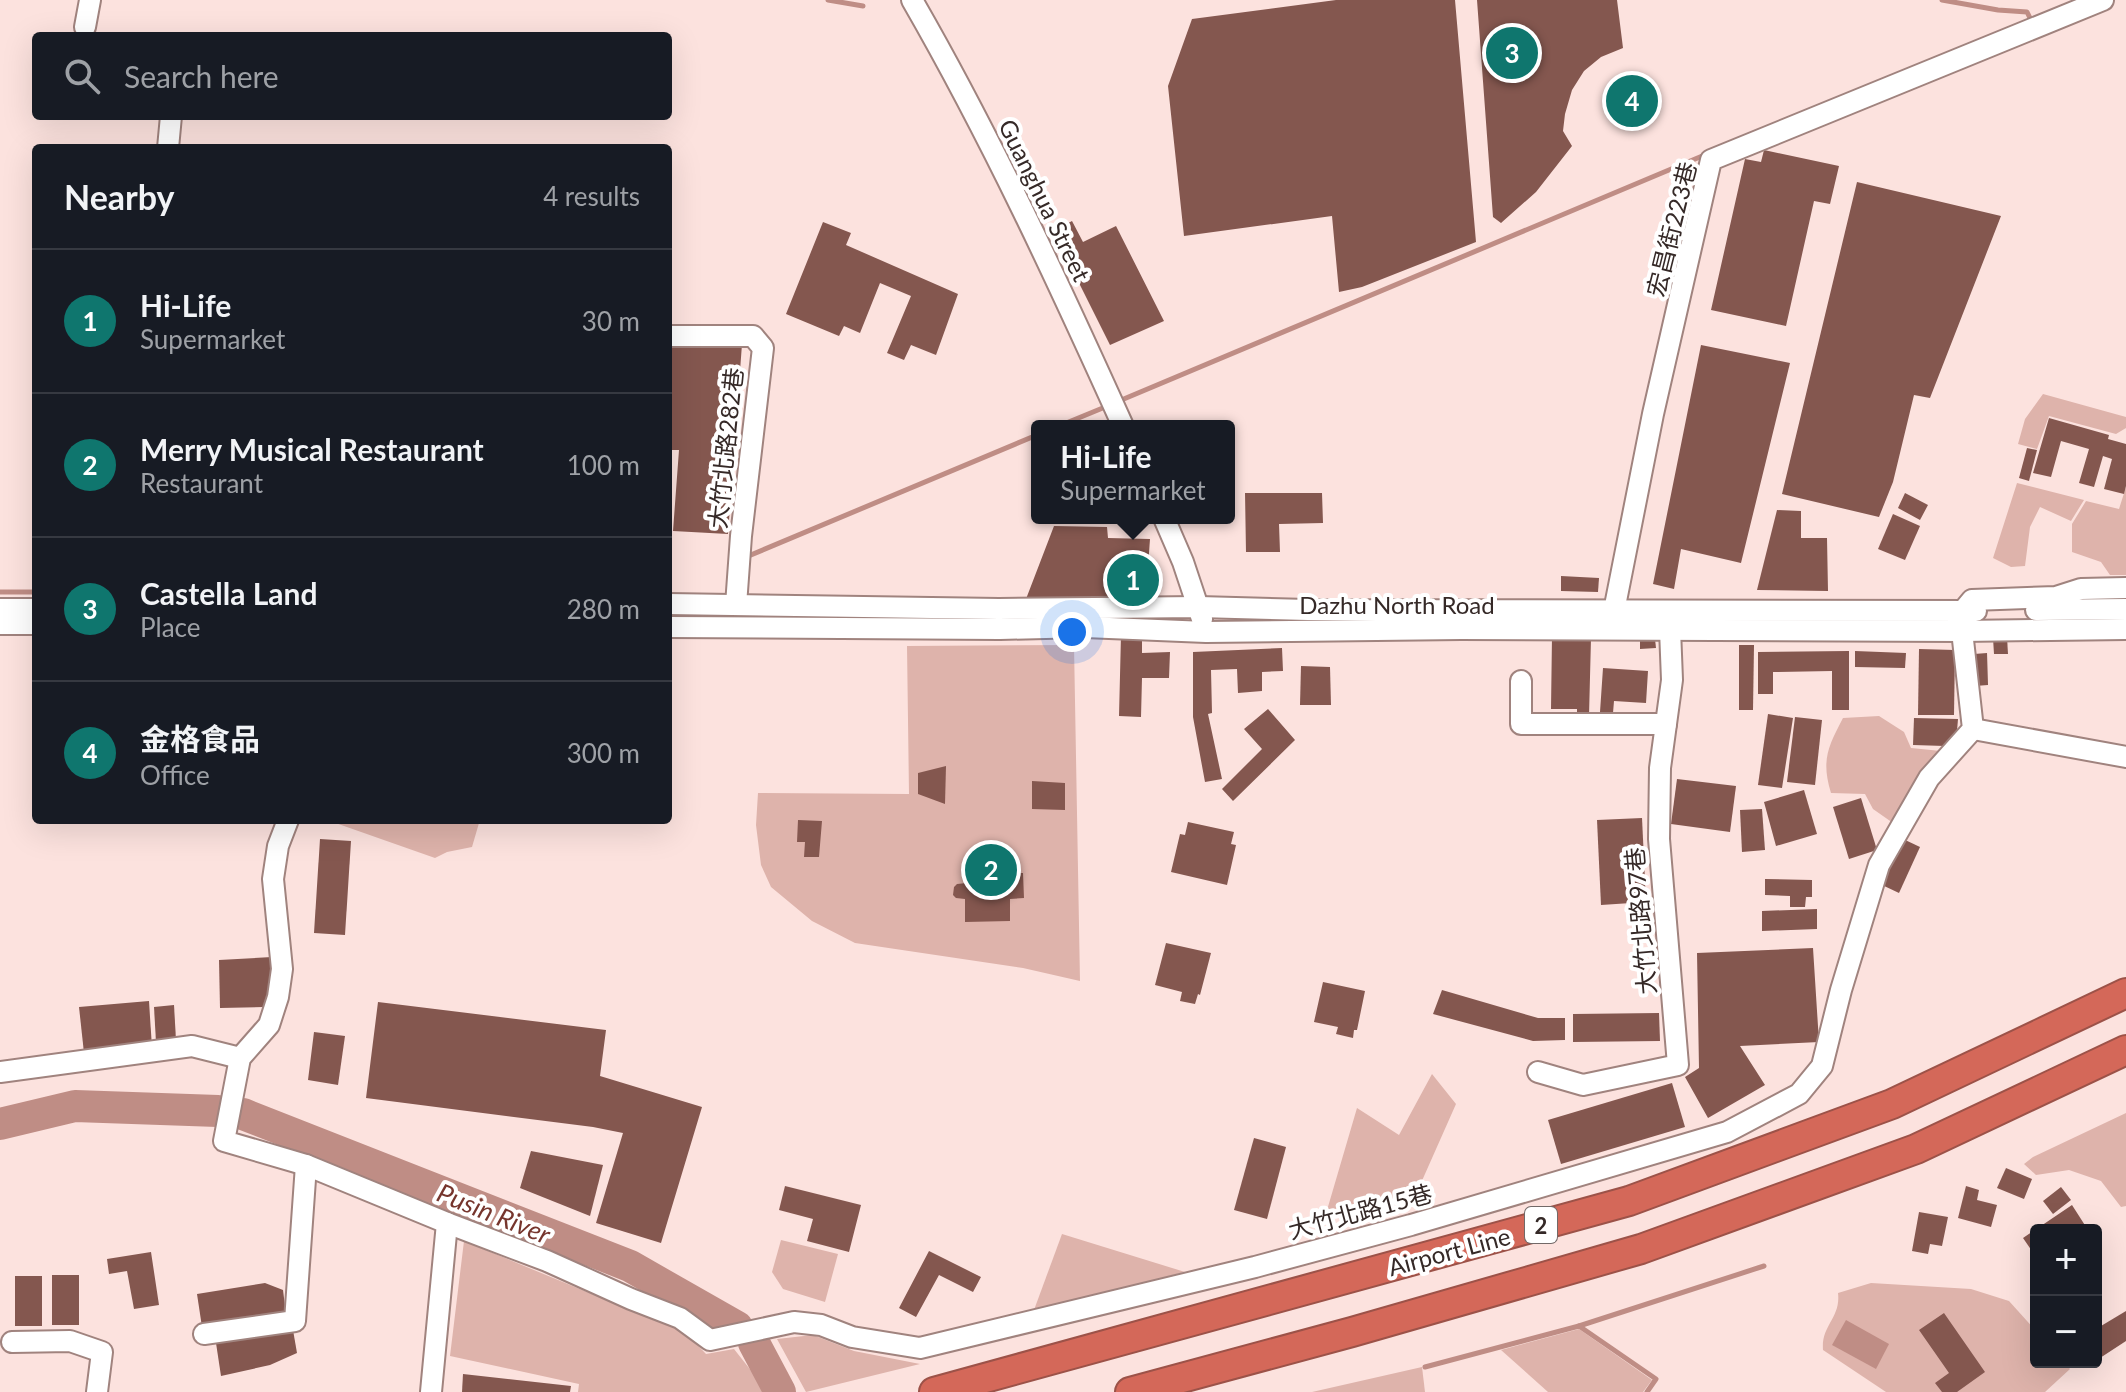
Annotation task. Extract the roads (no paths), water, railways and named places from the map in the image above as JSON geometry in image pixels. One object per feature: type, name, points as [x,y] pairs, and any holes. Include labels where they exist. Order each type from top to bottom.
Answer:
[{"type":"highway","name":"Airport Line","points":[[934,1392],[1629,1201],[1892,1104],[2126,993]]},
{"type":"highway","name":"Airport Line","points":[[1130,1392],[1641,1249],[1916,1149],[2126,1050]]},
{"type":"street","points":[[85,27],[90,0]]},
{"type":"street","name":"Guanghua Street","points":[[912,0],[1008,181],[1120,420]]},
{"type":"street","name":"宏昌街223巷","points":[[1614,620],[1653,414],[1711,160],[2103,0]]},
{"type":"street","points":[[168,144],[171,120]]},
{"type":"street","name":"大竹北路282巷","points":[[672,336],[753,336],[763,348],[736,605]]},
{"type":"street","points":[[1167,524],[1206,632]]},
{"type":"street","points":[[2126,588],[2081,589],[2056,597],[1972,600],[1962,621],[1973,729],[2126,757]]},
{"type":"street","name":"Dazhu North Road","points":[[672,604],[999,609],[1199,607],[1614,620],[1962,621],[2126,629]]},
{"type":"street","points":[[0,609],[32,609]]},
{"type":"street","name":"Dazhu North Road","points":[[672,627],[1085,627],[1206,632],[1614,620],[1670,629],[1962,621],[2126,609]]},
{"type":"street","points":[[0,624],[32,624]]},
{"type":"street","name":"大竹北路97巷","points":[[1538,1072],[1583,1085],[1678,1065],[1659,839],[1660,768],[1672,680],[1670,629]]},
{"type":"street","points":[[1521,681],[1521,724],[1666,724]]},
{"type":"street","name":"大竹北路15巷","points":[[240,1058],[224,1141],[306,1165],[547,1261],[680,1318],[710,1340],[794,1322],[821,1325],[852,1337],[920,1348],[1255,1267],[1411,1225],[1727,1132],[1799,1094],[1822,1066],[1841,990],[1879,865],[1929,778],[1973,729]]},
{"type":"street","points":[[0,1072],[192,1046],[240,1058],[269,1025],[278,997],[282,969],[273,879],[278,846],[286,824]]},
{"type":"street","points":[[204,1334],[295,1321],[306,1165]]},
{"type":"street","points":[[431,1392],[447,1223]]},
{"type":"street","points":[[12,1342],[70,1341],[102,1352],[97,1392]]},
{"type":"waterway","points":[[828,0],[863,6]]},
{"type":"waterway","points":[[1942,0],[2027,12],[2031,20],[2027,22]]},
{"type":"waterway","points":[[1119,401],[1707,154]]},
{"type":"waterway","points":[[1074,420],[1110,405]]},
{"type":"waterway","points":[[746,557],[1031,438]]},
{"type":"waterway","points":[[0,592],[32,592]]},
{"type":"waterway","name":"Pusin River","points":[[0,1124],[75,1106],[218,1111]]},
{"type":"waterway","name":"Pusin River","points":[[243,1114],[630,1266],[737,1327]]},
{"type":"waterway","points":[[1579,1326],[1764,1266]]},
{"type":"waterway","points":[[1425,1367],[1579,1326],[1656,1379],[1647,1392]]},
{"type":"waterway","points":[[754,1343],[780,1392]]},
{"type":"place","name":"Castella Land","points":[[1512,53]]},
{"type":"place","name":"金格食品","points":[[1632,101]]},
{"type":"place","name":"Hi-Life","points":[[1133,580]]},
{"type":"place","name":"Merry Musical Restaurant","points":[[991,870]]}]
